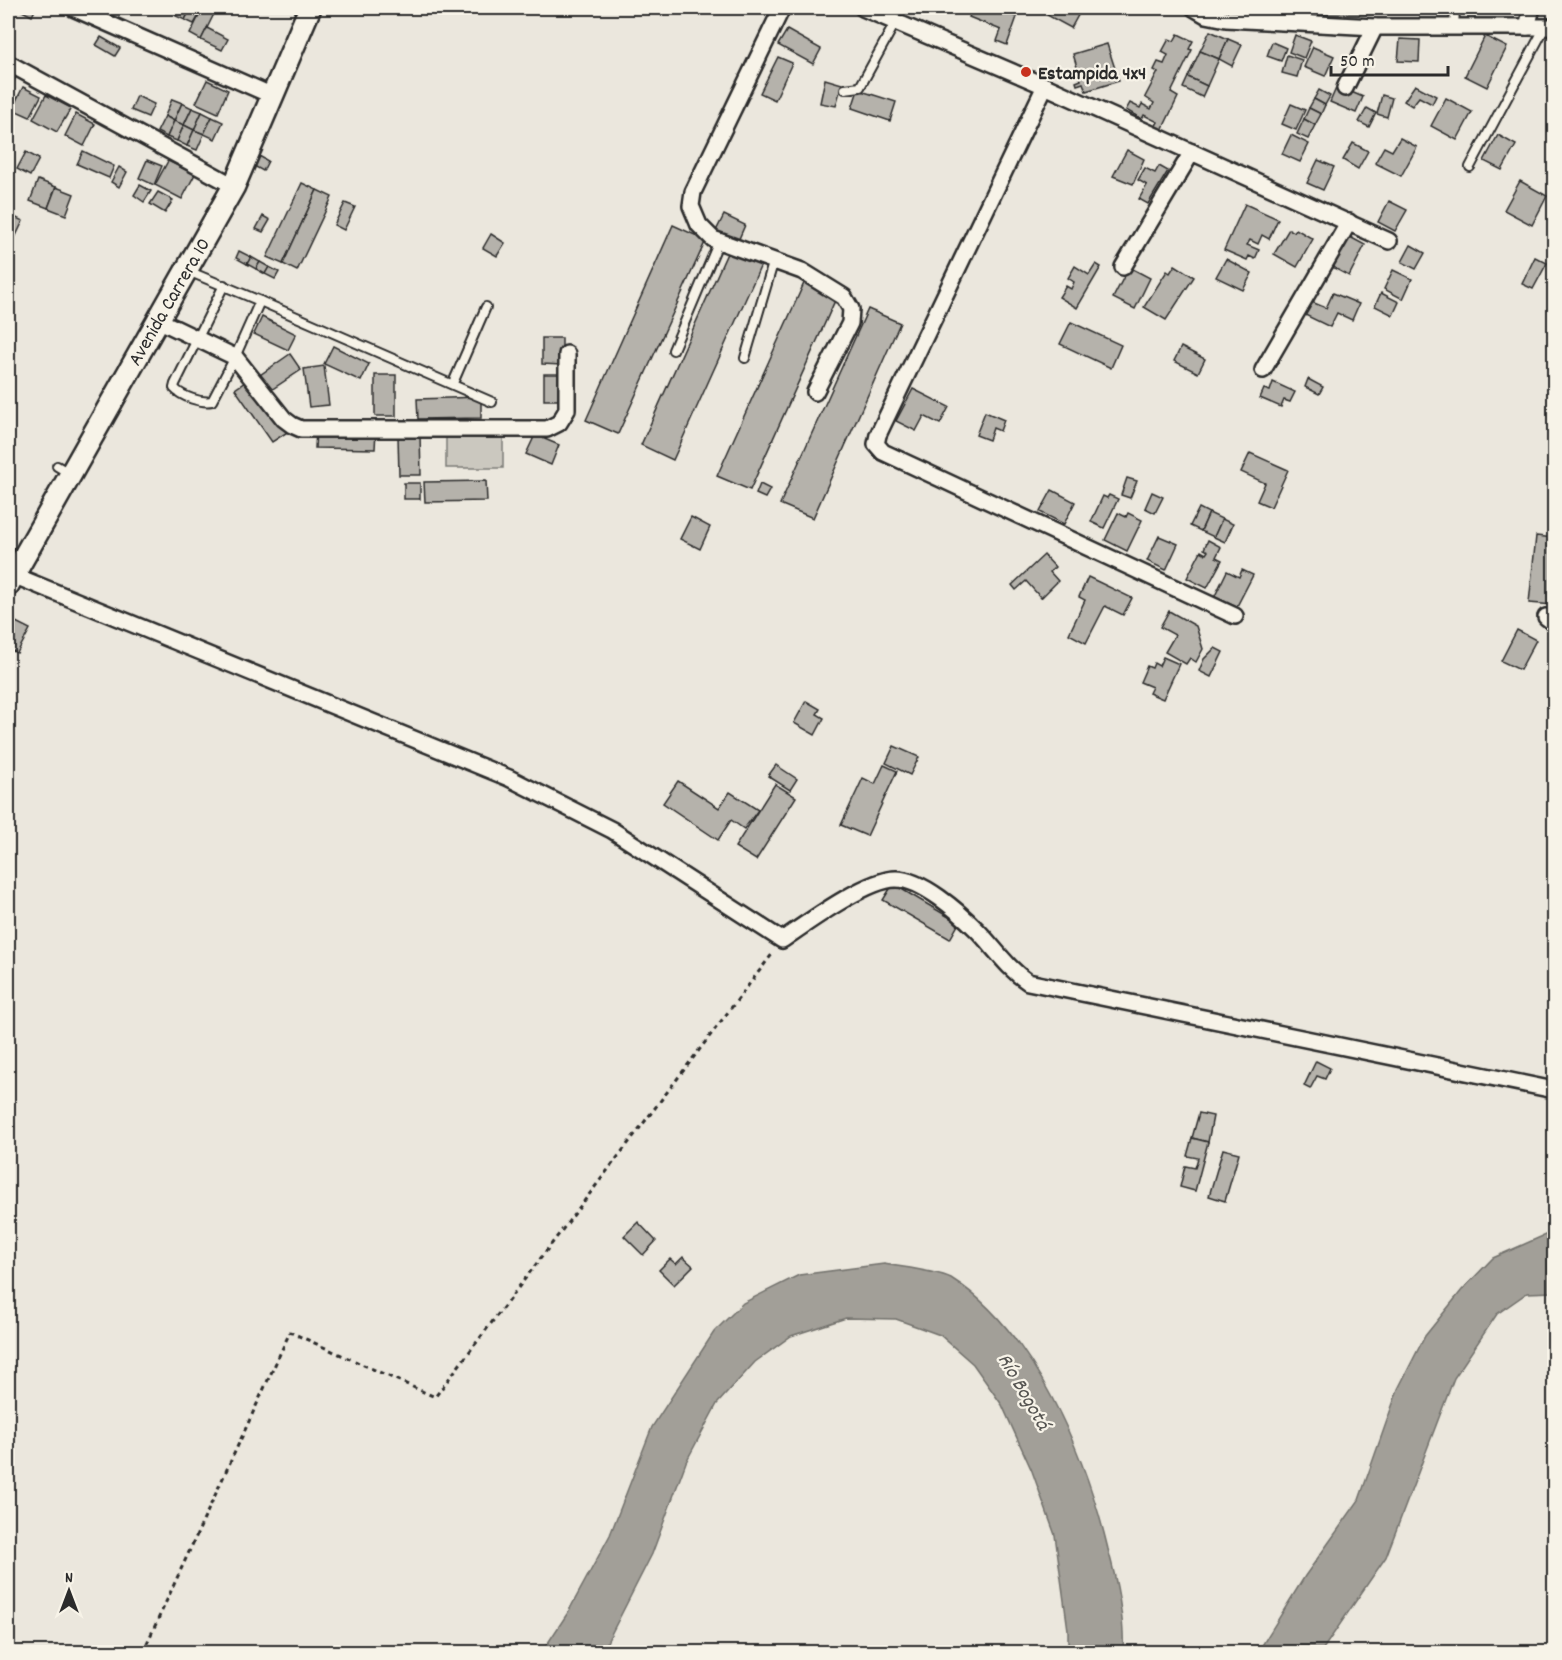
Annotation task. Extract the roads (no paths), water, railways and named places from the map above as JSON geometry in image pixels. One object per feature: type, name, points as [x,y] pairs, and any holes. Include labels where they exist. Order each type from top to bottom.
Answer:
[{"type":"street","points":[[73,8],[273,96]]},
{"type":"street","name":"Avenida Carrera 10","points":[[10,580],[60,479],[158,320],[234,186],[310,8]]},
{"type":"street","points":[[782,8],[693,192],[691,206],[699,225],[713,239],[802,271],[844,297],[851,309],[850,324],[815,392]]},
{"type":"street","points":[[863,8],[1045,86],[1389,241]]},
{"type":"street","points":[[1194,8],[1206,15],[1229,13],[1375,27],[1550,27]]},
{"type":"street","points":[[1527,27],[1532,8]]},
{"type":"street","points":[[1345,88],[1375,27]]},
{"type":"street","points":[[8,63],[234,186]]},
{"type":"street","points":[[1045,86],[878,435],[876,444],[883,452],[1235,616]]},
{"type":"street","points":[[1123,267],[1192,152]]},
{"type":"street","points":[[1263,370],[1349,222]]},
{"type":"street","points":[[158,320],[235,357],[284,419],[301,429],[547,429],[559,423],[567,410],[567,354]]},
{"type":"street","points":[[10,580],[509,778],[612,830],[782,940],[850,895],[893,879],[906,880],[954,909],[977,930],[1015,974],[1028,982],[1554,1090]]},
{"type":"lane","points":[[1454,28],[1455,8]]},
{"type":"lane","points":[[845,89],[860,87],[895,22]]},
{"type":"lane","points":[[1470,167],[1550,27]]},
{"type":"lane","points":[[673,350],[719,242]]},
{"type":"lane","points":[[745,358],[774,260]]},
{"type":"lane","points":[[186,271],[453,383],[492,402]]},
{"type":"lane","points":[[224,285],[175,384],[174,388],[177,392],[205,402],[213,401],[260,301]]},
{"type":"lane","points":[[453,383],[486,306]]},
{"type":"water","points":[[1545,1235],[1554,1235],[1554,1292],[1527,1293],[1497,1314],[1454,1378],[1386,1557],[1321,1652],[1258,1652],[1305,1576],[1359,1500],[1398,1389],[1425,1336],[1462,1290],[1493,1258]]},
{"type":"water","name":"Río Bogotá","points":[[884,1264],[929,1271],[951,1278],[981,1301],[1007,1329],[1031,1362],[1071,1437],[1086,1475],[1120,1600],[1123,1652],[1068,1652],[1068,1630],[1055,1535],[1032,1471],[1002,1405],[973,1364],[940,1335],[896,1319],[846,1318],[791,1336],[755,1362],[717,1404],[686,1462],[652,1554],[602,1652],[542,1652],[567,1614],[610,1535],[652,1427],[714,1332],[743,1303],[799,1275]]},
{"type":"place","name":"Estampida 4x4","points":[[1026,72]]}]
